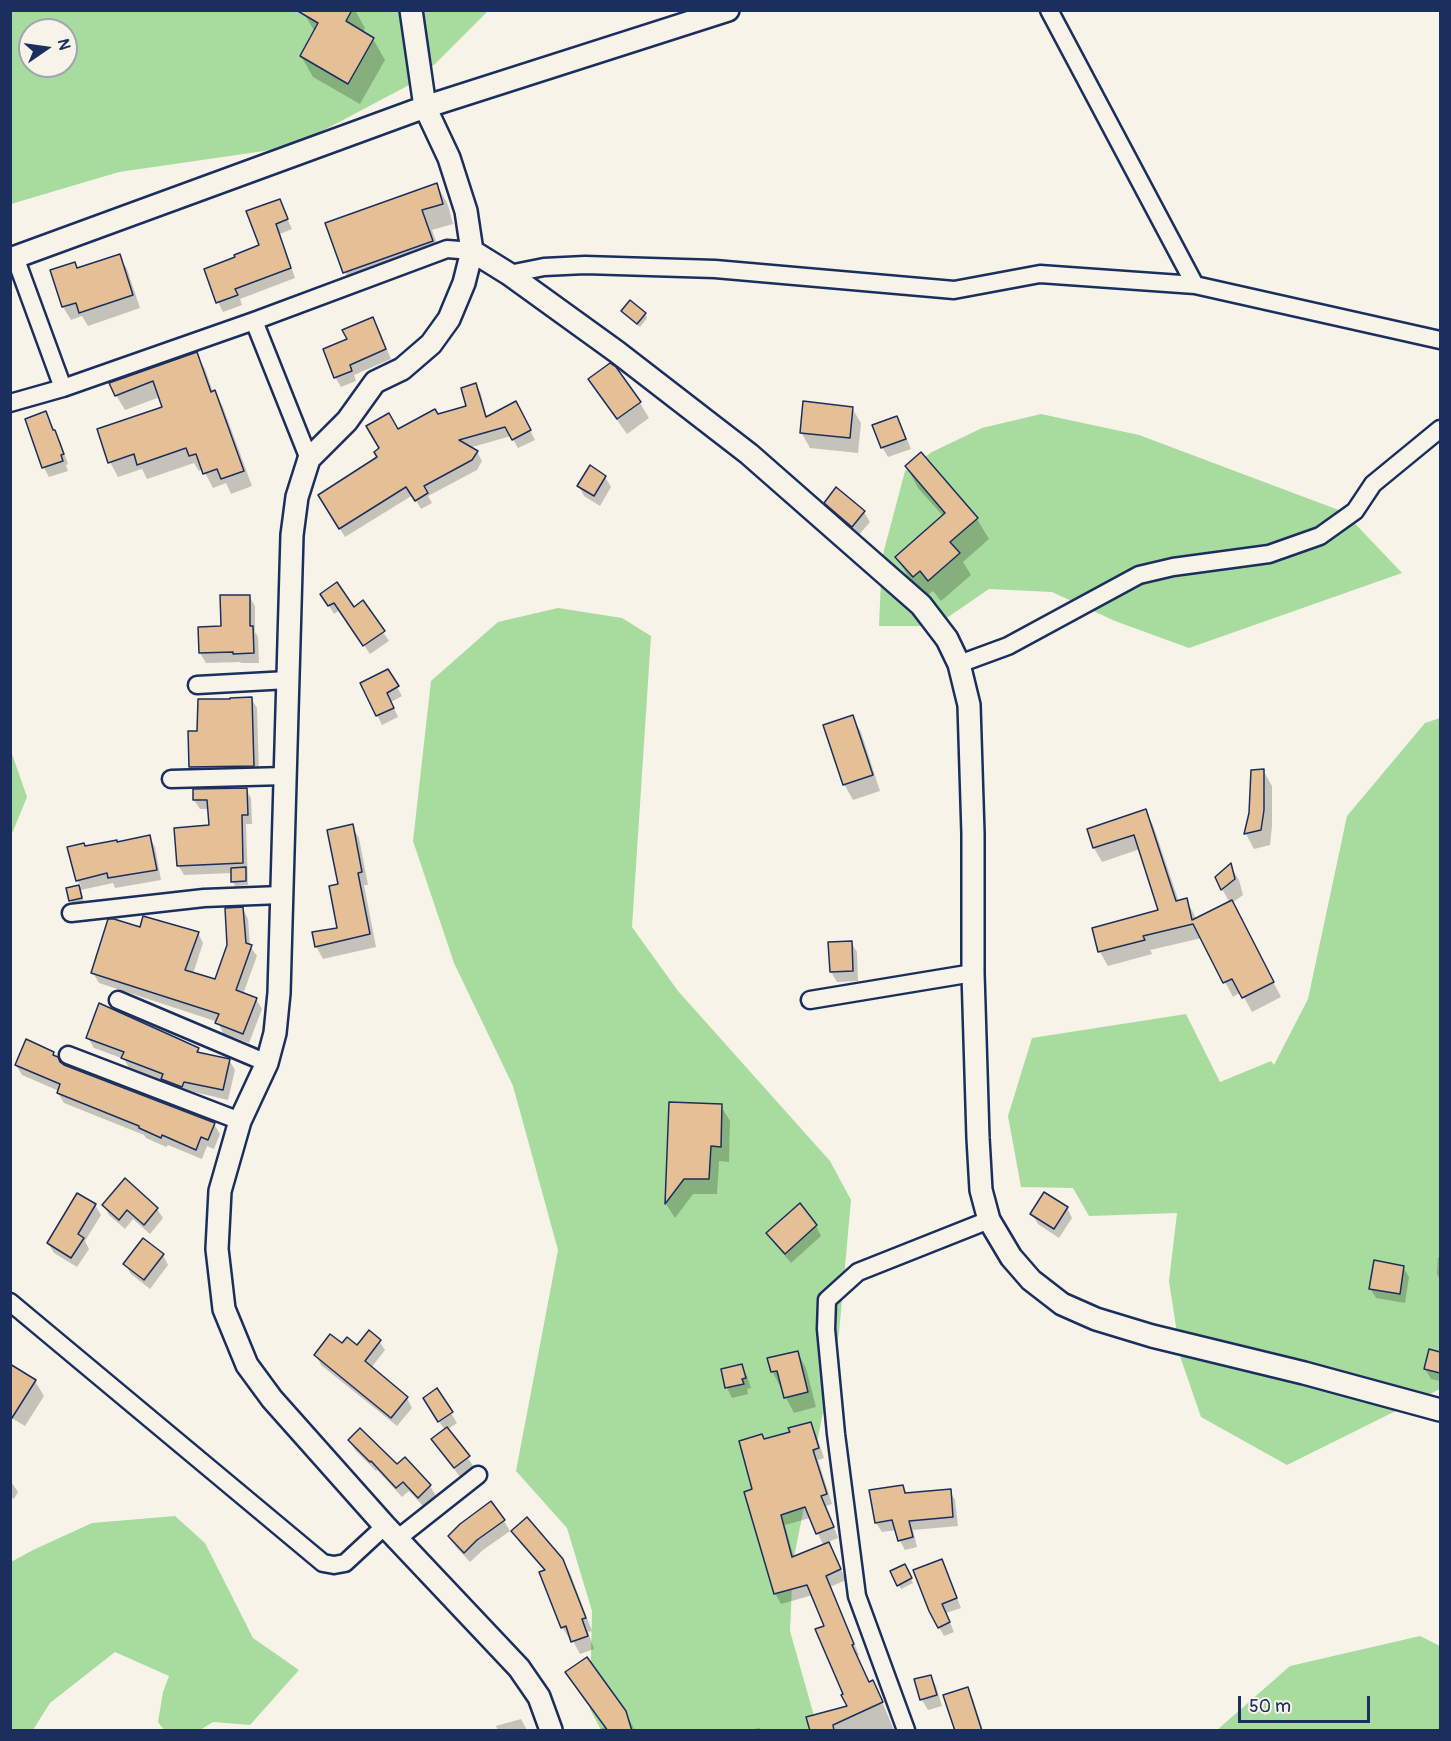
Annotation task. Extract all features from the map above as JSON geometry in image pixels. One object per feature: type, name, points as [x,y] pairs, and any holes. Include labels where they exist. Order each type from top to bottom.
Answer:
[{"type":"street","points":[[411,10],[425,108],[448,158],[466,211],[472,251],[464,283],[449,319],[431,344],[402,369],[375,382],[347,421],[309,459],[297,497],[292,535],[279,993],[275,1033],[267,1064],[240,1121],[220,1191],[217,1249],[224,1309],[247,1365],[272,1400],[391,1533],[519,1668],[539,1697],[551,1731]]},
{"type":"street","points":[[63,388],[13,258],[425,108],[728,10]]},
{"type":"street","points":[[1049,10],[1195,285]]},
{"type":"street","points":[[10,403],[63,388],[254,321],[447,249],[472,251],[509,274],[634,365],[749,454],[921,605],[946,639],[959,664],[969,705],[981,1190],[989,1220],[1011,1257],[1031,1280],[1062,1304],[1096,1319],[1152,1336],[1305,1373],[1440,1410]]},
{"type":"street","points":[[509,274],[544,267],[585,265],[715,269],[954,290],[1040,274],[1195,285],[1440,340]]},
{"type":"street","points":[[254,321],[309,459]]},
{"type":"street","points":[[959,664],[1008,646],[1139,575],[1173,567],[1269,554],[1320,536],[1355,511],[1373,484],[1440,429]]},
{"type":"street","points":[[197,685],[288,680]]},
{"type":"street","points":[[171,779],[285,776]]},
{"type":"street","points":[[71,913],[204,898],[281,895]]},
{"type":"street","points":[[810,1000],[974,973]]},
{"type":"street","points":[[118,1000],[267,1064]]},
{"type":"street","points":[[68,1055],[240,1121]]},
{"type":"street","points":[[906,1731],[857,1596],[836,1434],[826,1329],[827,1300],[858,1272],[989,1220]]},
{"type":"street","points":[[10,1302],[324,1563],[334,1565],[345,1563],[478,1475]]},
{"type":"green space","points":[[11,11],[488,11],[435,64],[409,85],[292,147],[119,172],[11,204]]},
{"type":"green space","points":[[1041,414],[1139,435],[1344,512],[1402,573],[1189,648],[1115,621],[1052,592],[989,589],[935,626],[879,626],[882,558],[905,471],[932,452],[982,428]]},
{"type":"green space","points":[[558,608],[622,618],[651,636],[632,927],[678,991],[830,1161],[851,1200],[839,1333],[793,1562],[790,1631],[818,1730],[601,1730],[590,1709],[592,1611],[567,1528],[516,1471],[558,1250],[513,1086],[454,963],[413,841],[431,681],[498,622]]},
{"type":"green space","points":[[1440,718],[1440,1389],[1287,1465],[1201,1417],[1181,1359],[1169,1281],[1177,1213],[1089,1216],[1073,1188],[1021,1187],[1008,1116],[1032,1038],[1186,1014],[1220,1082],[1271,1061],[1274,1065],[1308,999],[1347,816],[1425,723]]},
{"type":"green space","points":[[11,751],[27,797],[10,836]]},
{"type":"green space","points":[[175,1516],[205,1543],[253,1638],[299,1670],[250,1725],[213,1722],[200,1730],[164,1730],[158,1722],[163,1692],[169,1676],[115,1652],[50,1703],[33,1730],[11,1730],[11,1562],[92,1523]]},
{"type":"green space","points":[[1420,1636],[1440,1646],[1440,1730],[1217,1730],[1290,1666]]},
{"type":"building","points":[[296,10],[352,10],[346,21],[374,38],[348,84],[300,56],[318,23]]},
{"type":"building","points":[[437,183],[443,204],[422,210],[433,241],[343,273],[325,223]]},
{"type":"building","points":[[280,199],[288,219],[276,224],[291,268],[235,289],[238,295],[216,303],[204,269],[259,245],[246,211]]},
{"type":"building","points":[[120,254],[133,295],[79,313],[76,303],[62,307],[50,270],[75,262],[77,268]]},
{"type":"building","points":[[630,300],[646,313],[637,324],[621,311]]},
{"type":"building","points":[[373,317],[386,349],[350,365],[352,371],[334,378],[323,349],[347,339],[342,330]]},
{"type":"building","points":[[197,352],[211,392],[215,390],[244,471],[221,479],[217,469],[203,474],[196,454],[189,456],[186,448],[137,465],[134,454],[108,463],[97,429],[162,407],[153,381],[115,396],[109,383]]},
{"type":"building","points":[[610,363],[616,367],[641,402],[617,419],[588,379]]},
{"type":"building","points":[[476,383],[486,417],[516,401],[531,430],[512,440],[505,427],[459,440],[478,451],[472,460],[424,486],[428,493],[415,501],[406,487],[339,529],[318,495],[377,457],[374,452],[379,448],[366,426],[389,413],[398,429],[435,409],[438,414],[466,406],[461,388]]},
{"type":"building","points":[[803,401],[853,407],[850,438],[800,433]]},
{"type":"building","points":[[46,411],[64,454],[61,455],[63,461],[42,468],[25,419]]},
{"type":"building","points":[[897,416],[906,439],[881,448],[872,425]]},
{"type":"building","points":[[921,452],[978,518],[950,542],[960,553],[928,581],[920,571],[913,577],[895,557],[945,513],[905,466]]},
{"type":"building","points":[[590,465],[606,476],[594,496],[577,486]]},
{"type":"building","points":[[836,487],[865,511],[852,527],[824,503]]},
{"type":"building","points":[[337,582],[354,607],[363,600],[385,631],[363,646],[334,603],[328,606],[320,594]]},
{"type":"building","points":[[220,595],[250,595],[250,626],[253,626],[254,653],[199,653],[198,627],[221,626]]},
{"type":"building","points":[[388,669],[399,686],[387,693],[394,708],[376,716],[360,683]]},
{"type":"building","points":[[252,697],[254,766],[189,767],[188,731],[197,731],[198,699]]},
{"type":"building","points":[[853,715],[873,775],[843,785],[823,725]]},
{"type":"building","points":[[1264,769],[1264,810],[1261,830],[1244,834],[1249,813],[1251,770]]},
{"type":"building","points":[[247,788],[248,815],[242,815],[243,863],[177,866],[174,828],[209,825],[207,800],[193,800],[193,789]]},
{"type":"building","points":[[1146,809],[1176,901],[1187,898],[1192,920],[1232,900],[1274,982],[1242,998],[1232,979],[1223,983],[1193,924],[1143,936],[1145,940],[1098,952],[1092,928],[1158,910],[1134,835],[1093,848],[1087,829]]},
{"type":"building","points":[[353,824],[362,872],[358,873],[370,934],[315,947],[312,932],[337,928],[329,886],[338,884],[327,830]]},
{"type":"building","points":[[150,835],[157,870],[108,878],[107,873],[76,881],[67,847],[84,843],[85,846],[117,840],[117,842]]},
{"type":"building","points":[[1231,863],[1235,879],[1221,890],[1215,877]]},
{"type":"building","points":[[246,867],[246,881],[231,882],[231,868]]},
{"type":"building","points":[[79,885],[82,898],[69,901],[66,888]]},
{"type":"building","points":[[243,907],[246,943],[252,945],[236,990],[257,998],[243,1034],[215,1023],[219,1014],[91,973],[108,919],[140,927],[143,916],[199,932],[185,970],[215,979],[227,945],[225,908]]},
{"type":"building","points":[[852,941],[853,971],[830,972],[828,942]]},
{"type":"building","points":[[99,1003],[199,1048],[197,1052],[230,1059],[223,1090],[184,1082],[182,1087],[161,1079],[163,1074],[121,1058],[124,1052],[86,1038]]},
{"type":"building","points":[[26,1039],[54,1052],[53,1055],[58,1057],[64,1065],[215,1123],[208,1140],[201,1137],[196,1150],[162,1135],[161,1138],[139,1126],[57,1093],[60,1084],[15,1065]]},
{"type":"building","points":[[669,1102],[722,1104],[721,1147],[711,1146],[709,1179],[684,1179],[665,1204]]},
{"type":"building","points":[[125,1178],[158,1208],[144,1225],[127,1210],[119,1220],[102,1205]]},
{"type":"building","points":[[1044,1192],[1068,1207],[1054,1229],[1030,1214]]},
{"type":"building","points":[[77,1193],[96,1204],[78,1234],[84,1238],[71,1258],[47,1243]]},
{"type":"building","points":[[800,1203],[817,1225],[785,1254],[766,1233]]},
{"type":"building","points":[[143,1238],[164,1254],[144,1280],[123,1264]]},
{"type":"building","points":[[1374,1260],[1404,1266],[1400,1294],[1369,1289]]},
{"type":"building","points":[[369,1330],[381,1340],[365,1361],[408,1397],[391,1418],[314,1355],[330,1334],[342,1343],[347,1337],[357,1345]]},
{"type":"building","points":[[1429,1349],[1440,1352],[1440,1373],[1424,1369]]},
{"type":"building","points":[[798,1351],[808,1392],[784,1398],[777,1371],[771,1372],[767,1358]]},
{"type":"building","points":[[10,1364],[36,1380],[10,1421]]},
{"type":"building","points":[[742,1364],[746,1378],[742,1379],[744,1384],[725,1388],[721,1369]]},
{"type":"building","points":[[437,1388],[453,1412],[438,1422],[423,1398]]},
{"type":"building","points":[[811,1422],[819,1448],[813,1450],[827,1494],[821,1496],[834,1527],[816,1534],[805,1507],[781,1515],[792,1557],[829,1542],[841,1569],[826,1576],[854,1644],[852,1645],[869,1682],[873,1680],[883,1702],[833,1725],[834,1731],[810,1731],[806,1717],[847,1706],[815,1629],[824,1626],[807,1585],[774,1594],[744,1492],[752,1489],[739,1441],[762,1434],[764,1439],[790,1432],[788,1428]]},
{"type":"building","points":[[447,1427],[470,1456],[454,1468],[431,1439]]},
{"type":"building","points":[[360,1428],[397,1464],[405,1457],[431,1485],[418,1498],[403,1482],[396,1488],[348,1440]]},
{"type":"building","points":[[903,1485],[905,1493],[951,1489],[953,1517],[909,1521],[913,1537],[898,1541],[892,1520],[875,1523],[869,1490]]},
{"type":"building","points":[[491,1501],[505,1520],[477,1540],[464,1553],[448,1536]]},
{"type":"building","points":[[527,1517],[563,1559],[586,1618],[582,1619],[588,1636],[571,1642],[566,1626],[561,1628],[539,1572],[545,1570],[511,1531]]},
{"type":"building","points":[[942,1559],[957,1598],[942,1604],[950,1622],[938,1628],[913,1570]]},
{"type":"building","points":[[905,1564],[912,1578],[897,1586],[890,1571]]},
{"type":"building","points":[[587,1657],[626,1711],[632,1731],[608,1731],[565,1672]]},
{"type":"building","points":[[931,1675],[937,1695],[920,1700],[914,1679]]},
{"type":"building","points":[[968,1687],[982,1731],[955,1731],[943,1695]]}]
